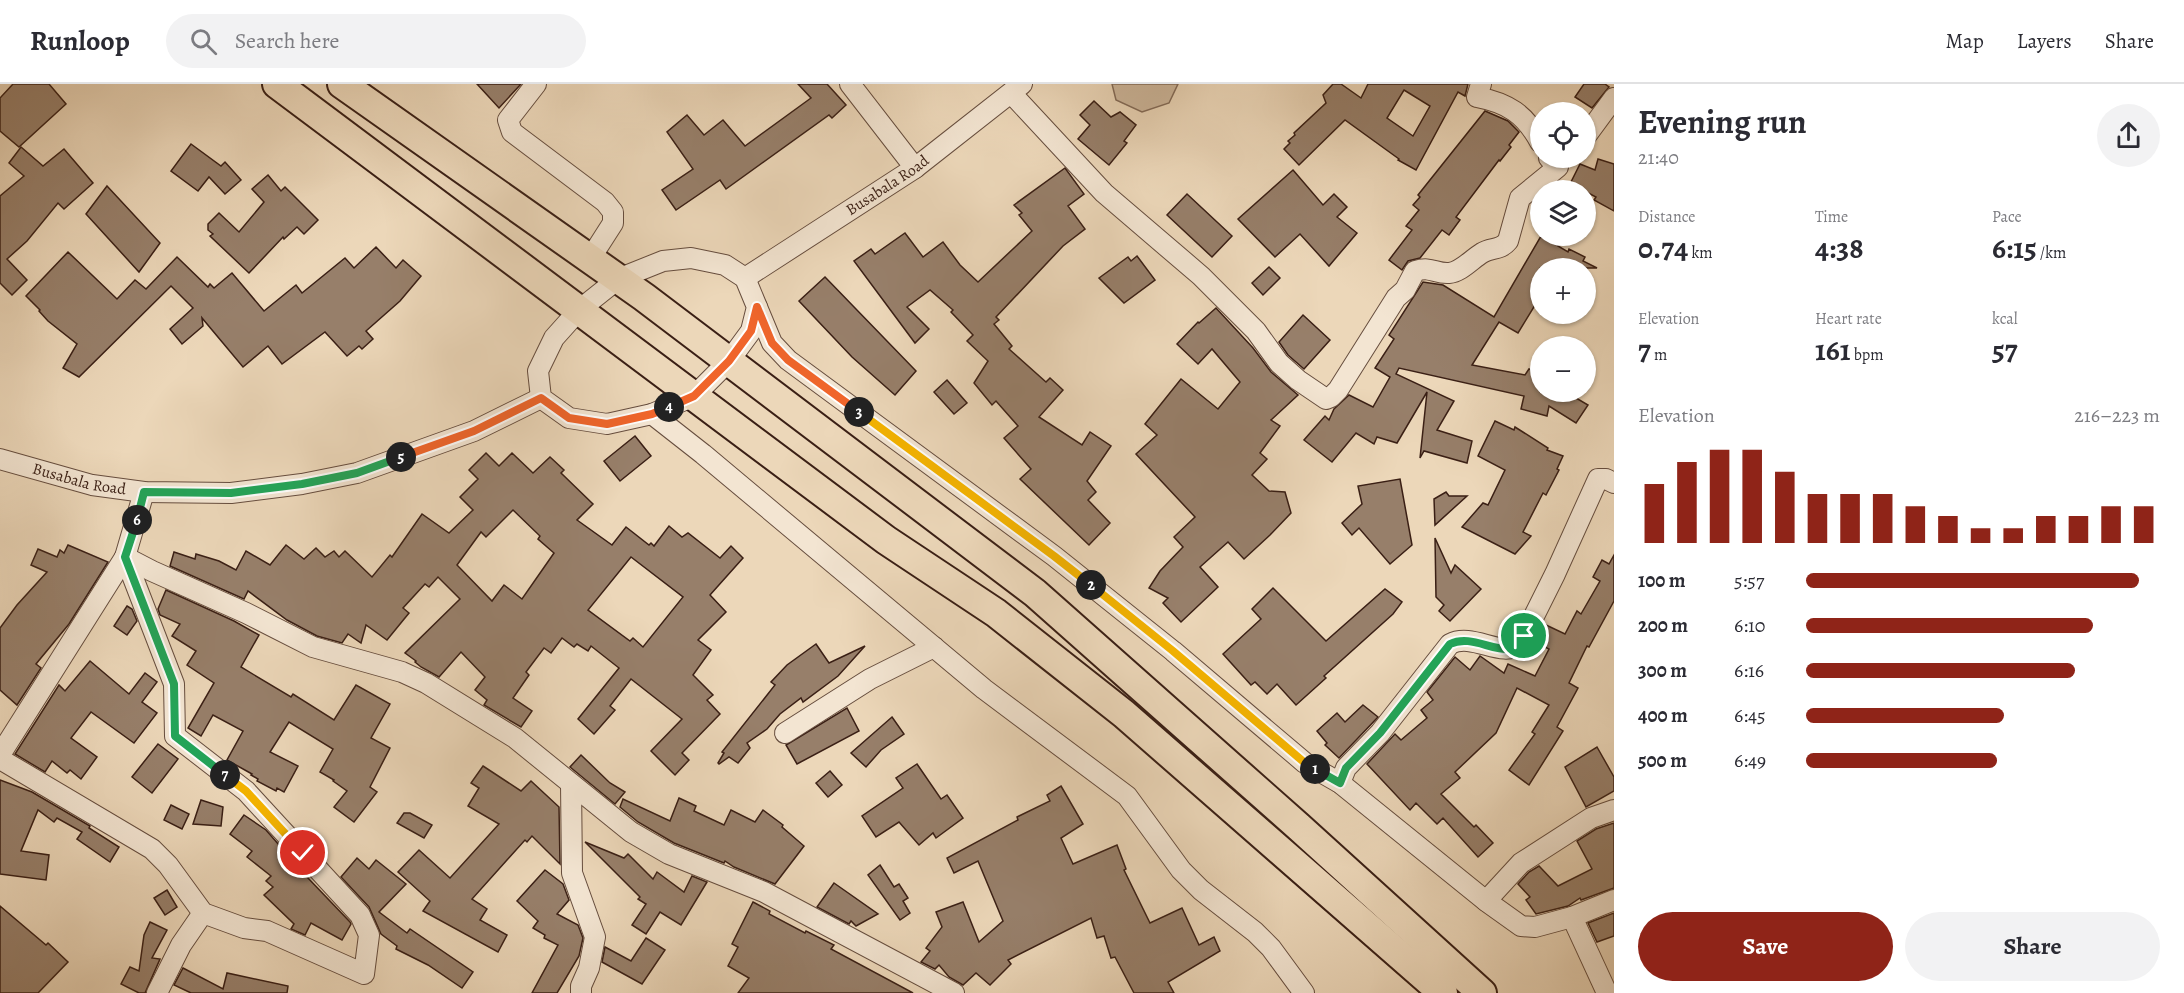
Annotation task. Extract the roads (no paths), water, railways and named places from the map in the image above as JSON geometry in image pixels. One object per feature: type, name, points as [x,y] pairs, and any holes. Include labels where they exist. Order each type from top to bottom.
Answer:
[{"type":"highway","points":[[278,84],[886,540],[996,614],[1124,714],[1443,993]]},
{"type":"highway","points":[[342,84],[618,279],[1035,593],[1482,993]]},
{"type":"street","points":[[536,84],[513,112],[508,120],[508,126],[512,132],[605,202],[613,212],[613,223],[590,259]]},
{"type":"street","points":[[850,84],[915,168]]},
{"type":"street","points":[[1481,84],[1477,97],[1508,105],[1530,128]]},
{"type":"street","points":[[1017,89],[1104,193],[1201,276],[1256,331],[1279,363],[1298,380],[1326,399],[1338,390],[1396,298],[1406,290],[1415,271],[1427,268],[1449,273],[1483,252],[1504,247],[1508,241],[1520,198],[1551,168]]},
{"type":"street","name":"Busabala Road","points":[[745,278],[915,168],[1017,89]]},
{"type":"street","points":[[1596,122],[1614,98]]},
{"type":"street","points":[[757,307],[751,331],[729,361],[694,396],[652,414],[607,424],[569,418],[541,398],[538,371],[554,338],[579,310],[618,279],[663,261],[692,258],[725,265],[745,278],[772,343],[788,360],[1054,556],[1173,651],[1305,763],[1340,783],[1486,901],[1521,926],[1535,927],[1572,917],[1614,900]]},
{"type":"street","name":"Busabala Road","points":[[0,459],[92,485],[144,492],[231,493],[302,484],[357,473],[474,431],[541,398]]},
{"type":"street","points":[[652,414],[984,689],[1126,796],[1181,870],[1201,890],[1255,932],[1271,948],[1304,993]]},
{"type":"street","points":[[1340,783],[1346,768],[1380,733],[1450,644],[1458,640],[1478,642],[1506,650],[1514,649],[1520,644],[1598,479],[1606,479],[1614,483]]},
{"type":"street","points":[[125,557],[174,684],[175,736],[246,791],[360,915],[369,935],[363,974],[267,931],[244,928],[203,913],[168,865],[152,849],[0,757],[125,557],[144,492]]},
{"type":"street","points":[[125,557],[246,612],[313,647],[402,672],[426,683],[515,738],[631,832],[669,854],[764,892],[954,993]]},
{"type":"street","points":[[785,733],[870,679],[934,647]]},
{"type":"street","points":[[571,784],[572,873],[595,937],[589,968],[579,991]]},
{"type":"street","points":[[1486,901],[1521,863],[1591,818],[1614,810]]},
{"type":"street","points":[[158,993],[181,945],[203,913]]},
{"type":"street","points":[[1572,917],[1607,993]]}]
